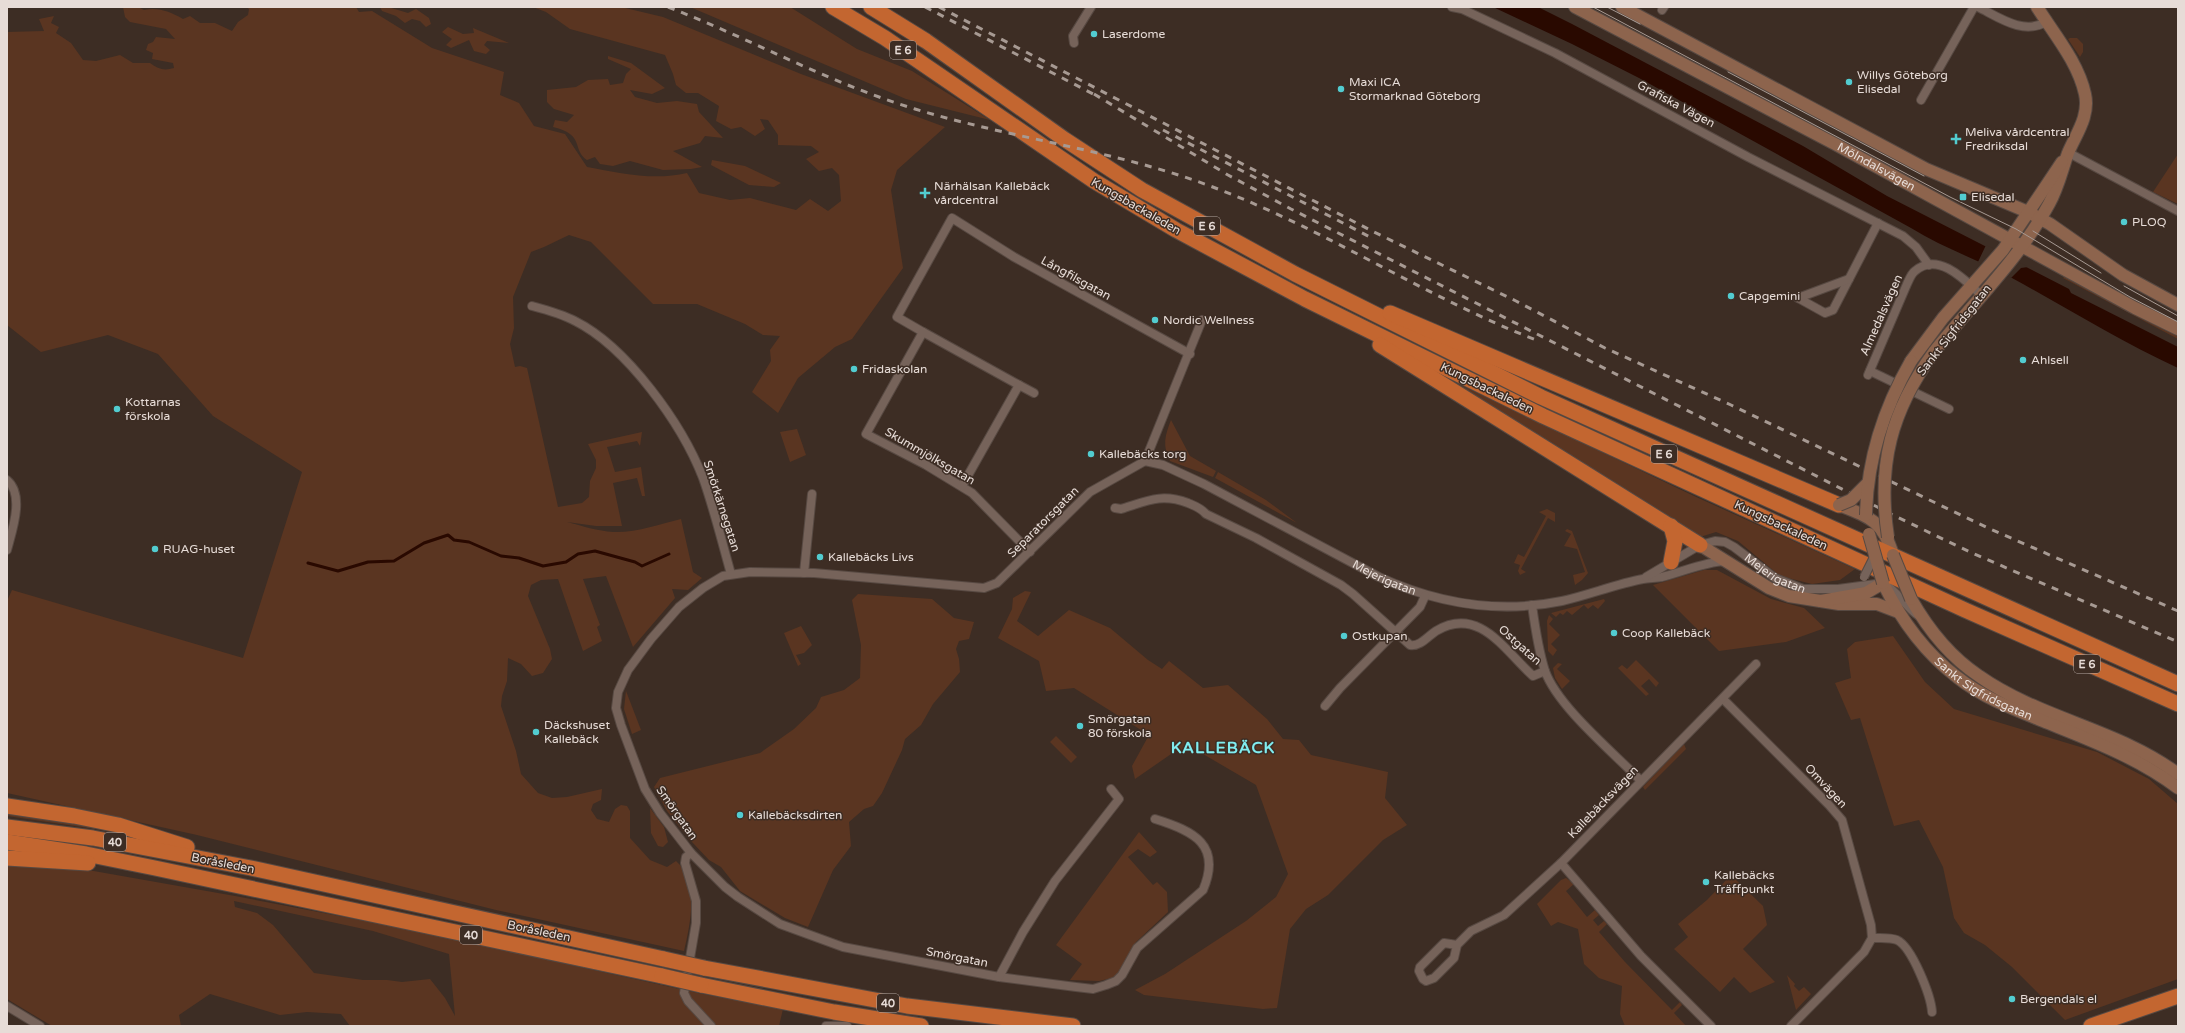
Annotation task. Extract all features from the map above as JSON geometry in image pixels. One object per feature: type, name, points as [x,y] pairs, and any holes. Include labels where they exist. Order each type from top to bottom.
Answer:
[{"type":"highway","name":"Kungsbackaleden","points":[[833,7],[885,38],[1053,155],[1113,193],[1239,264],[1333,313],[1543,416],[1964,610],[2178,704]]},
{"type":"highway","name":"Kungsbackaleden","points":[[871,7],[926,42],[1064,139],[1142,190],[1247,249],[1416,337],[1541,397],[2178,684]]},
{"type":"highway","points":[[1327,290],[1394,315],[1839,505]]},
{"type":"highway","points":[[1333,313],[1406,362],[1700,545]]},
{"type":"highway","points":[[1671,526],[1675,541],[1671,562]]},
{"type":"highway","points":[[7,806],[118,825],[250,868]]},
{"type":"highway","name":"Boråsleden","points":[[7,827],[93,838],[250,868],[704,968],[907,1006],[1073,1026]]},
{"type":"highway","name":"Boråsleden","points":[[7,842],[86,854],[834,1012],[922,1026]]},
{"type":"highway","points":[[7,858],[155,868]]},
{"type":"highway","points":[[2091,1026],[2178,996]]},
{"type":"main road","name":"Mölndalsvägen","points":[[1574,7],[1835,144],[2010,241],[2178,328]]},
{"type":"main road","name":"Mölndalsvägen","points":[[1622,7],[1926,169],[2028,212],[2123,275],[2178,305]]},
{"type":"main road","points":[[2037,7],[2076,69],[2086,95],[2084,119],[2068,153]]},
{"type":"main road","name":"Sankt Sigfridsgatan","points":[[2068,153],[2010,241],[1923,343],[1898,384],[1885,412],[1873,453],[1868,483],[1866,516],[1881,584],[1898,612],[1918,640],[1933,656],[1972,687],[2012,708],[2120,753],[2164,777],[2178,788]]},
{"type":"main road","name":"Sankt Sigfridsgatan","points":[[2068,153],[2055,192],[2022,247],[1934,352],[1908,392],[1890,436],[1883,489],[1888,537],[1895,560],[1911,599],[1922,618],[1940,642],[1978,676],[2017,697],[2126,743],[2151,756],[2178,774]]},
{"type":"main road","points":[[1839,505],[1851,500],[1868,483]]},
{"type":"main road","name":"Sankt Sigfridsgatan","points":[[1839,505],[1866,516],[1888,537]]},
{"type":"main road","name":"Mejerigatan","points":[[1700,545],[1769,588],[1789,596],[1839,604],[1877,604],[1898,612]]},
{"type":"main road","points":[[1881,584],[1895,560]]},
{"type":"main road","name":"Mejerigatan","points":[[1820,601],[1866,593],[1881,584]]},
{"type":"street","points":[[1074,43],[1073,36],[1091,7]]},
{"type":"street","name":"Grafiska Vägen","points":[[1452,7],[1462,8],[1562,57],[1748,157],[1903,236],[1916,247],[1929,264]]},
{"type":"street","points":[[1921,100],[1974,7]]},
{"type":"street","points":[[1978,7],[2021,27],[2036,27],[2046,22]]},
{"type":"street","points":[[2068,153],[2178,211]]},
{"type":"street","name":"Långfilsgatan","points":[[923,332],[897,318],[952,218],[1014,257],[1190,354]]},
{"type":"street","points":[[1849,280],[1798,298],[1825,313],[1833,310],[1849,280],[1878,223]]},
{"type":"street","points":[[1929,264],[1946,267],[1960,276],[1981,295]]},
{"type":"street","name":"Almedalsvägen","points":[[1929,264],[1914,271],[1906,284],[1869,373],[1949,409]]},
{"type":"street","name":"Smörkärnegatan","points":[[532,306],[576,321],[600,337],[622,358],[658,399],[683,438],[703,478],[731,574]]},
{"type":"street","points":[[1145,461],[1190,354],[1202,320]]},
{"type":"street","points":[[923,332],[1034,393]]},
{"type":"street","name":"Skummjölksgatan","points":[[923,332],[866,434],[962,486],[997,517],[1030,552]]},
{"type":"street","points":[[962,486],[1018,385]]},
{"type":"street","name":"Separatorsgatan","points":[[804,573],[984,588],[997,583],[1090,492],[1145,461]]},
{"type":"street","name":"Mejerigatan","points":[[1145,461],[1163,465],[1204,484],[1379,577],[1425,596],[1482,606],[1532,604],[1560,601],[1643,579],[1661,577],[1704,564],[1726,562]]},
{"type":"street","points":[[7,480],[11,483],[16,504],[13,528],[7,550]]},
{"type":"street","points":[[804,573],[812,494]]},
{"type":"street","name":"Mejerigatan","points":[[1115,508],[1121,509],[1158,497],[1171,498],[1202,509],[1206,514],[1239,529],[1341,586],[1353,594],[1395,633]]},
{"type":"street","name":"Mejerigatan","points":[[1643,579],[1700,545],[1715,541],[1725,542],[1775,578],[1803,589],[1817,590],[1881,584]]},
{"type":"street","points":[[1855,586],[1864,578],[1874,557]]},
{"type":"street","name":"Smörgatan","points":[[804,573],[750,572],[731,574],[703,588],[679,607],[628,670],[621,681],[616,700],[616,708],[621,725],[645,789],[660,813],[691,853],[738,897],[780,924],[798,932],[843,947],[999,977],[1093,989],[1116,981],[1122,975],[1137,948],[1203,890],[1208,877],[1211,862],[1205,849],[1198,840],[1179,827],[1155,819]]},
{"type":"street","points":[[1881,584],[1898,594],[1912,611],[1922,618]]},
{"type":"street","points":[[1325,706],[1340,688],[1420,607],[1425,596]]},
{"type":"street","name":"Ostgatan","points":[[1532,604],[1536,635],[1545,671],[1561,699],[1641,781]]},
{"type":"street","name":"Ostgatan","points":[[1395,633],[1405,642],[1414,646],[1439,629],[1448,626],[1462,623],[1475,626],[1488,632],[1533,676],[1545,671]]},
{"type":"street","name":"Kallebäcksvägen","points":[[1457,945],[1444,943],[1420,967],[1419,971],[1422,979],[1426,981],[1434,978],[1454,958],[1457,945],[1472,931],[1504,915],[1561,863],[1756,664]]},
{"type":"street","name":"Omvägen","points":[[1723,699],[1829,805],[1842,820],[1868,912],[1872,938]]},
{"type":"street","name":"Smörgatan","points":[[999,977],[1023,932],[1055,881],[1119,799],[1111,789]]},
{"type":"street","points":[[691,853],[686,857],[685,863],[696,901],[696,923],[683,990],[688,1001],[710,1026]]},
{"type":"street","points":[[1561,863],[1641,956],[1711,1026]]},
{"type":"street","points":[[1791,1026],[1864,952],[1872,938],[1896,939],[1904,944],[1910,952],[1931,1002],[1932,1012]]},
{"type":"street","points":[[7,1006],[40,1026]]},
{"type":"street","points":[[826,1026],[847,1026]]},
{"type":"shaded area","points":[[123,7],[138,7],[144,10],[160,10],[169,12],[183,19],[190,16],[200,23],[215,23],[232,31],[238,22],[248,15],[249,9],[246,7],[356,7],[359,12],[372,11],[432,48],[504,72],[500,95],[519,103],[534,126],[565,134],[587,167],[624,174],[649,176],[687,173],[699,193],[730,200],[750,198],[796,210],[810,199],[828,211],[841,201],[839,175],[832,168],[819,171],[806,159],[819,152],[811,146],[778,145],[778,135],[768,120],[760,119],[765,129],[755,136],[741,127],[731,129],[716,121],[719,106],[698,93],[686,93],[676,85],[665,55],[570,29],[546,12],[533,7],[621,7],[663,17],[801,74],[945,127],[897,170],[891,190],[903,268],[852,339],[835,347],[798,378],[778,413],[752,392],[771,361],[770,350],[780,336],[763,335],[745,324],[697,304],[653,304],[591,242],[569,235],[531,252],[513,297],[514,328],[510,344],[515,367],[520,366],[527,368],[558,507],[582,503],[589,497],[590,481],[596,468],[596,460],[588,444],[642,432],[640,446],[637,441],[607,447],[615,472],[641,467],[645,496],[642,496],[637,478],[613,483],[622,526],[596,526],[567,522],[602,531],[622,532],[639,530],[681,519],[693,572],[702,578],[688,590],[672,589],[675,598],[633,647],[606,576],[583,579],[600,625],[597,627],[602,641],[583,651],[558,579],[541,580],[531,585],[528,596],[550,649],[552,659],[543,673],[532,676],[521,664],[508,658],[507,681],[502,696],[501,706],[516,751],[521,774],[538,793],[552,798],[567,797],[602,789],[601,800],[593,804],[591,810],[597,819],[609,822],[615,809],[621,805],[627,806],[630,811],[630,838],[650,860],[667,867],[676,861],[683,870],[688,880],[691,892],[689,929],[684,951],[496,910],[197,835],[7,793],[7,601],[12,590],[243,658],[302,472],[213,416],[158,354],[108,335],[41,352],[7,325],[7,32],[44,31],[39,19],[54,16],[51,23],[59,27],[56,33],[71,43],[83,60],[96,61],[120,55],[133,63],[150,63],[158,68],[164,69],[174,68],[173,63],[152,59],[153,53],[146,50],[148,44],[153,42],[156,37],[175,39],[166,29],[130,22],[125,17]]},
{"type":"shaded area","points":[[380,7],[388,7],[408,13],[416,9],[429,18],[431,24],[426,27],[420,21],[412,19],[405,23],[396,16],[382,11]]},
{"type":"shaded area","points":[[690,7],[790,7],[857,49],[912,71],[990,120],[906,99]]},
{"type":"shaded area","points":[[1493,7],[1538,7],[1572,24],[1803,146],[1887,196],[2069,289],[2071,293],[2178,347],[2178,368],[2115,336],[2012,278],[1923,235],[1639,78],[1572,44]]},
{"type":"shaded area","points":[[448,27],[463,34],[474,33],[473,28],[509,43],[487,41],[484,45],[490,50],[486,54],[474,51],[469,40],[451,48],[446,45],[452,39],[442,32]]},
{"type":"shaded area","points":[[2077,38],[2083,44],[2083,52],[2080,57],[2068,39]]},
{"type":"shaded area","points":[[608,56],[631,63],[665,88],[652,94],[630,90],[635,97],[657,103],[677,101],[697,104],[699,112],[723,138],[705,136],[700,143],[673,151],[702,167],[663,170],[630,161],[613,166],[600,164],[595,157],[587,160],[582,156],[574,138],[570,134],[553,127],[555,120],[567,122],[574,115],[554,109],[547,102],[547,90],[576,87],[588,80],[608,79],[610,85],[623,83],[626,74],[631,69],[608,59]]},
{"type":"shaded area","points":[[2178,154],[2178,204],[2153,192]]},
{"type":"shaded area","points":[[712,160],[745,166],[781,183],[774,187],[749,185],[711,165]]},
{"type":"shaded area","points":[[2065,276],[2178,335],[2178,339],[2063,278]]},
{"type":"shaded area","points":[[1446,378],[1694,496],[1855,569],[1840,580],[1812,584],[1780,576],[1738,541],[1716,532],[1700,537]]},
{"type":"shaded area","points":[[1171,420],[1190,456],[1216,471],[1213,477],[1170,461],[1166,450],[1165,440]]},
{"type":"shaded area","points":[[797,429],[806,455],[790,462],[780,432]]},
{"type":"shaded area","points":[[1218,472],[1266,500],[1297,523],[1215,478]]},
{"type":"shaded area","points":[[1547,509],[1555,513],[1555,522],[1548,518],[1521,569],[1526,572],[1520,575],[1518,571],[1520,565],[1514,563],[1518,554],[1524,557],[1546,516],[1539,512]]},
{"type":"shaded area","points":[[1567,529],[1572,531],[1588,573],[1575,585],[1573,575],[1585,572],[1577,549],[1564,546],[1571,534],[1565,531]]},
{"type":"shaded area","points":[[1704,570],[1717,570],[1771,599],[1804,608],[1825,628],[1786,642],[1719,651],[1653,585]]},
{"type":"shaded area","points":[[1025,591],[1031,592],[1017,621],[1038,636],[1069,610],[1110,628],[1148,660],[1162,669],[1169,661],[1203,688],[1228,685],[1267,719],[1283,739],[1299,740],[1311,755],[1388,772],[1385,798],[1407,825],[1383,840],[1328,895],[1306,909],[1290,929],[1277,1008],[1263,1009],[1144,995],[1135,990],[1165,974],[1246,921],[1276,897],[1288,874],[1256,785],[1191,747],[1174,752],[1135,779],[1132,766],[1149,735],[1074,688],[1046,691],[1039,661],[998,638],[1012,609],[1013,598]]},
{"type":"shaded area","points":[[858,594],[932,599],[954,618],[974,622],[969,639],[959,641],[956,649],[959,659],[960,672],[933,704],[921,725],[905,739],[902,750],[882,793],[873,806],[864,809],[849,822],[851,846],[833,870],[808,927],[785,918],[740,891],[721,867],[709,860],[692,842],[667,811],[654,787],[660,778],[760,753],[794,729],[816,708],[821,697],[844,690],[860,678],[861,645],[852,600]]},
{"type":"shaded area","points":[[1604,599],[1605,601],[1598,609],[1593,605],[1588,609],[1584,605],[1572,615],[1567,611],[1563,615],[1560,613],[1556,617],[1551,613]]},
{"type":"shaded area","points":[[1549,615],[1553,619],[1549,624],[1560,635],[1551,644],[1557,650],[1553,656],[1548,651],[1547,621]]},
{"type":"shaded area","points":[[801,626],[812,645],[804,653],[796,655],[801,664],[798,666],[784,633]]},
{"type":"shaded area","points":[[1893,636],[1925,682],[1954,709],[2097,752],[2149,779],[2178,804],[2178,979],[2065,1020],[2012,967],[1985,945],[1964,933],[1954,918],[1943,867],[1919,820],[1894,826],[1860,718],[1851,720],[1835,683],[1851,678],[1847,649],[1855,642]]},
{"type":"shaded area","points":[[1636,660],[1659,683],[1656,687],[1649,679],[1641,686],[1649,694],[1646,696],[1618,668],[1622,665],[1627,669]]},
{"type":"shaded area","points":[[1558,663],[1562,664],[1557,669],[1570,681],[1562,689],[1555,678],[1553,668]]},
{"type":"shaded area","points":[[626,691],[641,730],[632,734],[624,709]]},
{"type":"shaded area","points":[[1056,736],[1077,757],[1071,763],[1050,742]]},
{"type":"shaded area","points":[[1684,744],[1686,749],[1645,790],[1643,787]]},
{"type":"shaded area","points":[[650,808],[664,827],[668,842],[663,847],[658,846],[651,833]]},
{"type":"shaded area","points":[[7,812],[95,827],[95,829],[7,816]]},
{"type":"shaded area","points":[[1139,832],[1157,852],[1150,857],[1138,849],[1128,857],[1153,885],[1157,882],[1167,892],[1168,912],[1136,942],[1118,974],[1112,978],[1099,981],[1070,980],[1082,964],[1056,945]]},
{"type":"shaded area","points":[[7,864],[88,870],[235,896],[397,927],[698,993],[783,1009],[779,1026],[350,1026],[341,1014],[307,1012],[280,1015],[210,994],[179,1015],[181,1026],[52,1026],[7,999]],"holes":[[[234,901],[373,931],[449,954],[455,1016],[445,998],[430,979],[402,982],[387,980],[363,980],[314,973],[273,925],[257,913],[235,907]]]},
{"type":"shaded area","points":[[1731,875],[1763,906],[1767,925],[1743,949],[1775,982],[1750,993],[1734,977],[1720,992],[1674,949],[1688,937],[1678,924],[1707,900]]},
{"type":"shaded area","points":[[1566,878],[1574,884],[1566,891],[1587,917],[1595,910],[1599,915],[1593,920],[1598,926],[1604,921],[1607,924],[1599,932],[1625,962],[1672,1010],[1680,1002],[1682,1005],[1674,1013],[1686,1026],[1625,1026],[1620,1014],[1622,986],[1599,978],[1584,964],[1578,929],[1558,922],[1551,926],[1537,904],[1561,880]]},
{"type":"shaded area","points":[[1787,975],[1799,991],[1804,987],[1811,994],[1796,1010]]},
{"type":"pier","points":[[1986,245],[2028,267],[2021,268],[2011,278],[1978,262]]},
{"type":"waterway","points":[[308,563],[338,571],[368,562],[394,561],[424,543],[448,535],[454,540],[469,542],[501,556],[519,558],[543,566],[566,562],[578,554],[595,551],[635,562],[642,566],[669,554]]},
{"type":"tram line","points":[[1593,7],[1950,197],[2016,229],[2130,297],[2178,322]]},
{"type":"tram line","points":[[1607,7],[1640,24]]},
{"type":"tram line","points":[[1728,72],[1924,176]]},
{"type":"tram line","points":[[2033,231],[2101,273]]},
{"type":"tram line","points":[[2124,286],[2178,316]]},
{"type":"railway","points":[[668,7],[852,87],[915,109],[953,120],[1147,166],[1185,177],[1223,191],[1302,226],[1457,305],[1536,340]]},
{"type":"railway","points":[[925,7],[1099,97]]},
{"type":"railway","points":[[939,7],[1374,232],[1516,301],[1605,348],[1731,405],[1988,528],[2178,611]]},
{"type":"railway","points":[[1094,94],[1228,175],[1291,209],[1897,517],[1972,553],[2178,642]]},
{"type":"railway","points":[[1163,130],[1370,237]]},
{"type":"place","name":"Laserdome","points":[[1094,34]]},
{"type":"place","name":"Willys Göteborg Elisedal","points":[[1849,82]]},
{"type":"place","name":"Maxi ICA Stormarknad Göteborg","points":[[1341,89]]},
{"type":"place","name":"Meliva vårdcentral Fredriksdal","points":[[1956,139]]},
{"type":"place","name":"Närhälsan Kallebäck vårdcentral","points":[[925,193]]},
{"type":"place","name":"Elisedal","points":[[1963,197]]},
{"type":"place","name":"PLOQ","points":[[2124,222]]},
{"type":"place","name":"Capgemini","points":[[1731,296]]},
{"type":"place","name":"Nordic Wellness","points":[[1155,320]]},
{"type":"place","name":"Ahlsell","points":[[2023,360]]},
{"type":"place","name":"Fridaskolan","points":[[854,369]]},
{"type":"place","name":"Kottarnas förskola","points":[[117,409]]},
{"type":"place","name":"Kallebäcks torg","points":[[1091,454]]},
{"type":"place","name":"RUAG-huset","points":[[155,549]]},
{"type":"place","name":"Kallebäcks Livs","points":[[820,557]]},
{"type":"place","name":"Coop Kallebäck","points":[[1614,633]]},
{"type":"place","name":"Ostkupan","points":[[1344,636]]},
{"type":"place","name":"Smörgatan 80 förskola","points":[[1080,726]]},
{"type":"place","name":"Däckshuset Kallebäck","points":[[536,732]]},
{"type":"place","name":"Kallebäcksdirten","points":[[740,815]]},
{"type":"place","name":"Kallebäcks Träffpunkt","points":[[1706,882]]},
{"type":"place","name":"Bergendals el","points":[[2012,999]]},
{"type":"district","name":"KALLEBÄCK","points":[[1223,748]]}]
